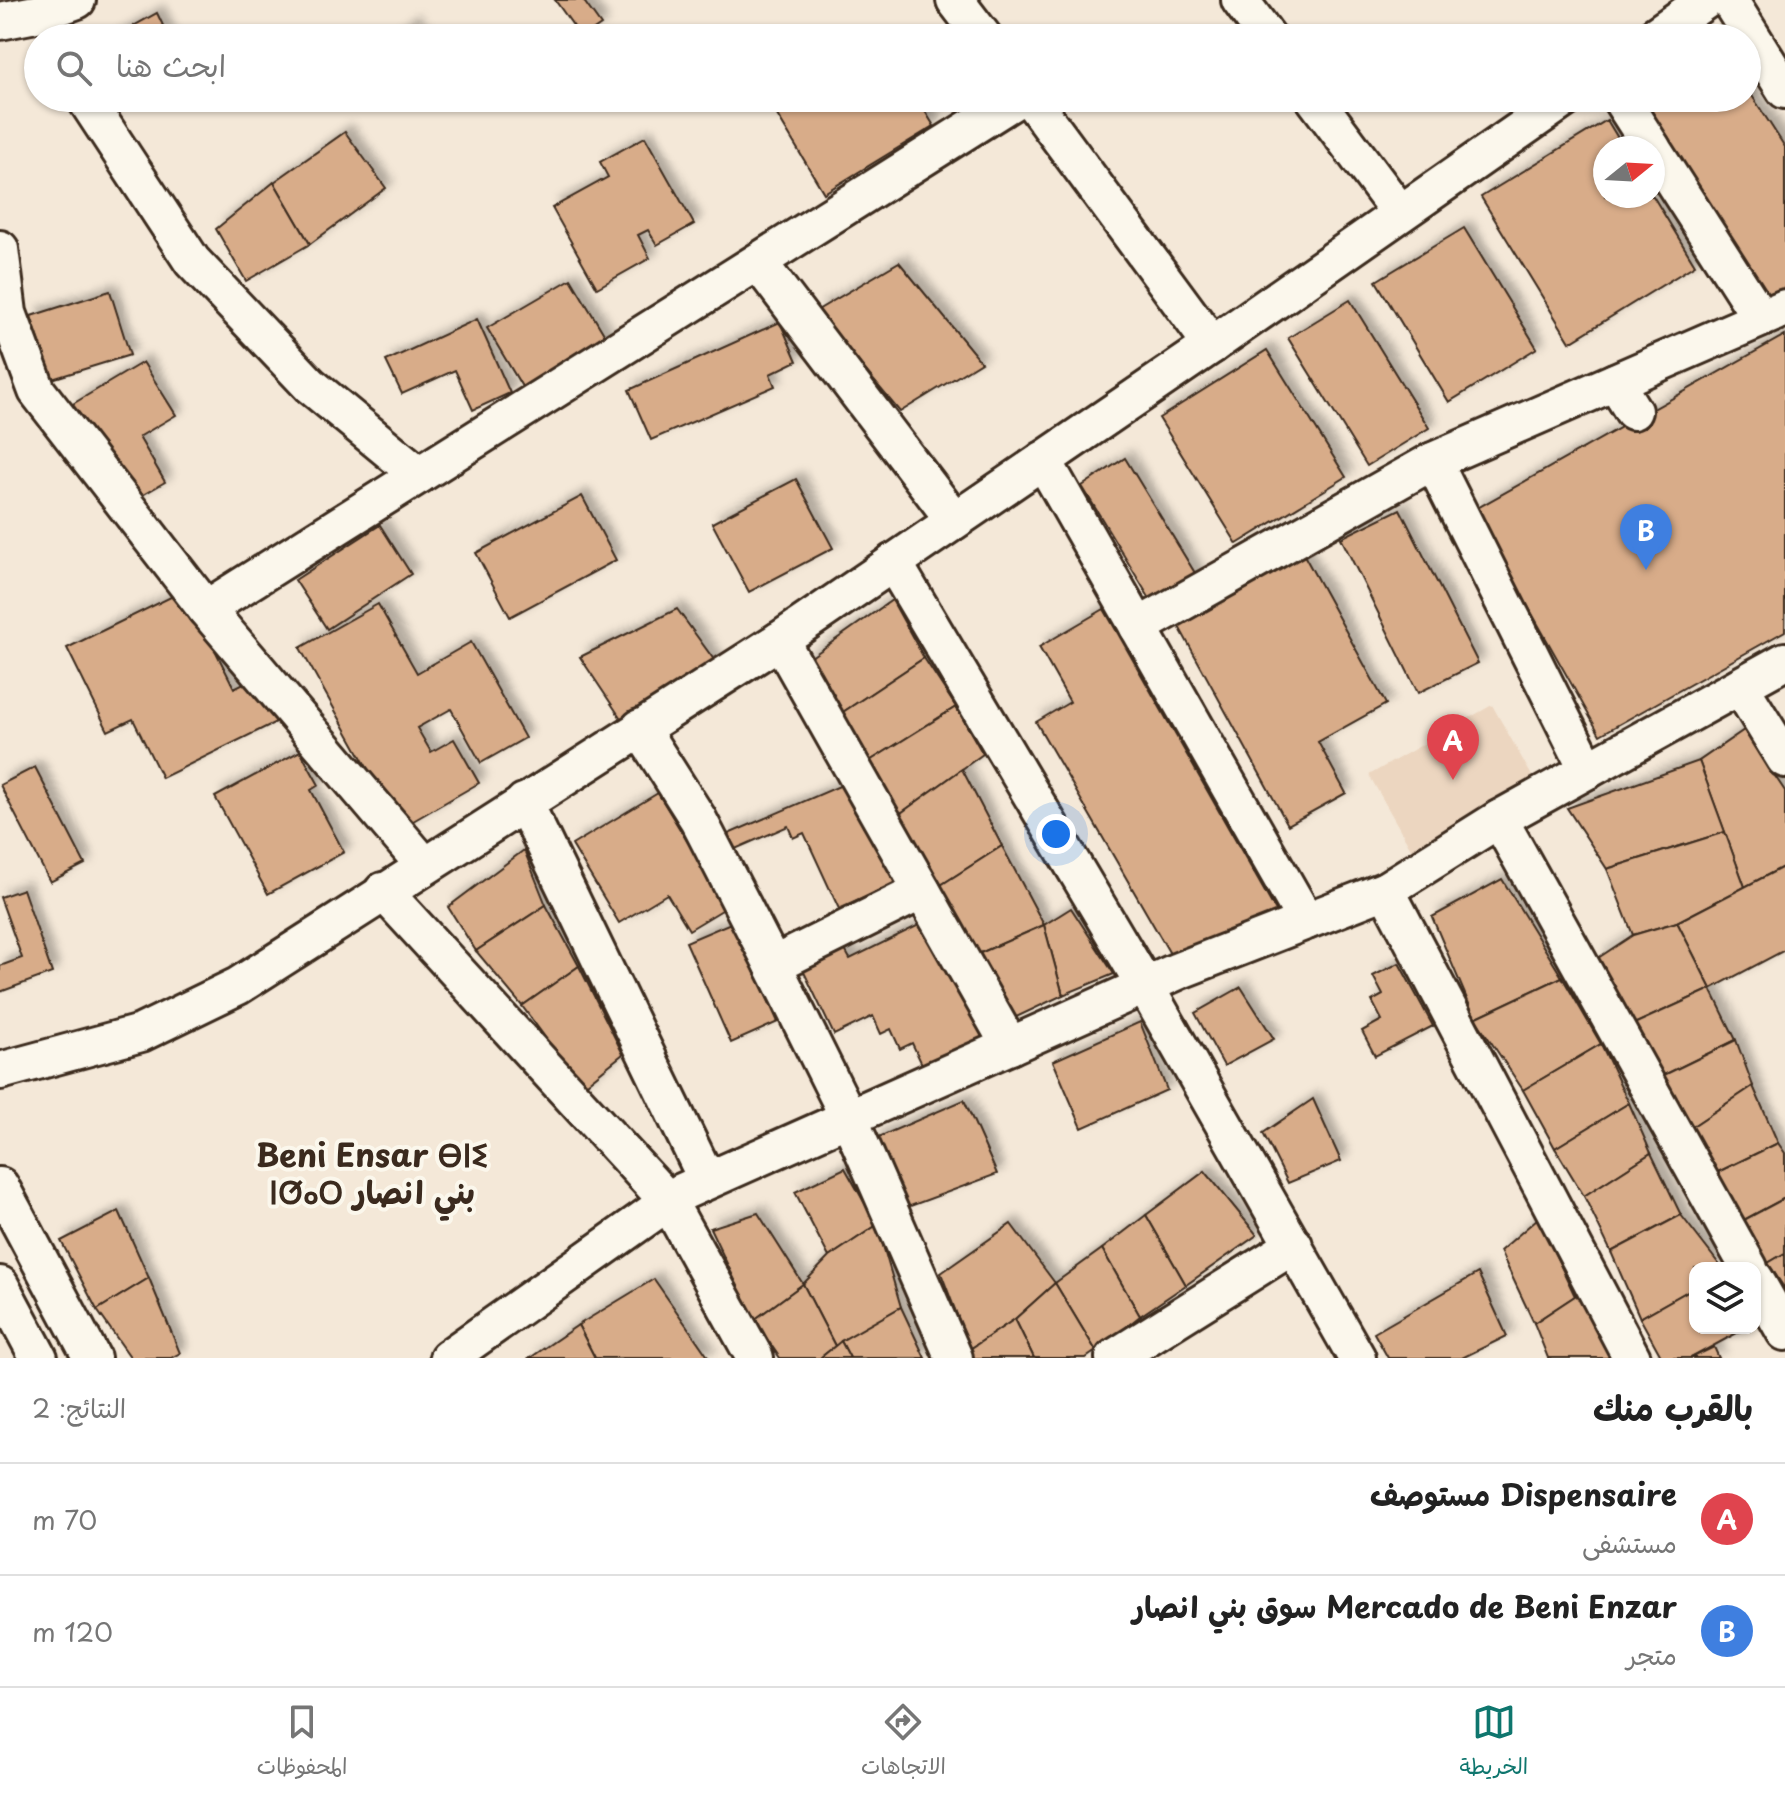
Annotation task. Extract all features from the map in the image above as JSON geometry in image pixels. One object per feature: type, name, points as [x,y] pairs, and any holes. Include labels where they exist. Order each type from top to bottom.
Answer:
[{"type":"street","points":[[28,24],[77,0]]},
{"type":"street","points":[[955,0],[973,24]]},
{"type":"street","points":[[1240,0],[1258,24]]},
{"type":"street","points":[[1672,24],[1706,0]]},
{"type":"street","points":[[1729,0],[1744,24]]},
{"type":"street","points":[[1761,51],[1785,90]]},
{"type":"street","points":[[94,112],[192,261],[310,385],[419,475]]},
{"type":"street","points":[[206,609],[996,112]]},
{"type":"street","points":[[1040,112],[1212,345]]},
{"type":"street","points":[[1324,112],[1400,213]]},
{"type":"street","points":[[0,1071],[141,1033],[238,986],[780,640],[1546,112]]},
{"type":"street","points":[[1629,112],[1644,136]]},
{"type":"street","points":[[1138,627],[1433,461],[1624,396],[1772,312],[1665,167]]},
{"type":"street","points":[[0,249],[8,313],[37,391],[206,609],[424,865]]},
{"type":"street","points":[[758,262],[954,520]]},
{"type":"street","points":[[1043,460],[1306,921]]},
{"type":"street","points":[[1433,461],[1588,770]]},
{"type":"street","points":[[893,562],[1145,986],[1357,1358]]},
{"type":"street","points":[[780,640],[1010,1046]]},
{"type":"street","points":[[448,1358],[682,1192],[1145,986],[1386,890],[1499,819],[1785,661]]},
{"type":"street","points":[[1740,686],[1785,759]]},
{"type":"street","points":[[640,728],[698,819],[773,965],[849,1118],[954,1358]]},
{"type":"street","points":[[524,802],[707,1180]]},
{"type":"street","points":[[1499,819],[1746,1262]]},
{"type":"street","points":[[1386,890],[1632,1358]]},
{"type":"street","points":[[383,891],[668,1201],[755,1358]]},
{"type":"street","points":[[773,965],[922,891]]},
{"type":"street","points":[[0,1186],[92,1358]]},
{"type":"street","points":[[1114,1358],[1294,1245]]},
{"type":"street","points":[[0,1285],[39,1358]]},
{"type":"street","points":[[1761,1290],[1785,1332]]},
{"type":"shaded area","points":[[1492,705],[1537,785],[1414,854],[1369,775]]},
{"type":"building","points":[[555,0],[583,0],[600,24],[572,24]]},
{"type":"building","points":[[157,13],[162,24],[137,24]]},
{"type":"building","points":[[1761,110],[1785,147],[1785,297],[1768,307],[1665,146],[1665,136],[1659,136],[1643,112]]},
{"type":"building","points":[[775,112],[926,112],[934,126],[824,193]]},
{"type":"building","points":[[1607,120],[1617,136],[1593,136],[1593,208],[1660,208],[1695,265],[1570,342],[1481,197]]},
{"type":"building","points":[[345,132],[386,188],[310,244],[274,182]]},
{"type":"building","points":[[645,137],[694,224],[657,245],[648,230],[638,235],[650,258],[597,288],[552,208],[608,177],[600,162]]},
{"type":"building","points":[[274,182],[310,244],[246,281],[216,229]]},
{"type":"building","points":[[1464,228],[1537,348],[1449,402],[1376,281]]},
{"type":"building","points":[[899,262],[981,362],[900,412],[816,311]]},
{"type":"building","points":[[571,279],[610,344],[527,395],[487,328]]},
{"type":"building","points":[[110,291],[130,355],[52,379],[31,316]]},
{"type":"building","points":[[1350,300],[1429,428],[1367,466],[1288,338]]},
{"type":"building","points":[[477,319],[510,393],[473,410],[455,370],[402,394],[386,361]]},
{"type":"building","points":[[780,322],[797,361],[770,374],[775,386],[651,440],[629,390]]},
{"type":"building","points":[[1785,335],[1785,631],[1600,735],[1474,510]]},
{"type":"building","points":[[1267,350],[1346,477],[1237,544],[1159,418]]},
{"type":"building","points":[[143,362],[176,415],[139,437],[165,482],[129,503],[71,405]]},
{"type":"building","points":[[1125,458],[1198,578],[1153,604],[1082,486]]},
{"type":"building","points":[[796,479],[833,548],[749,592],[712,523]]},
{"type":"building","points":[[582,496],[616,560],[510,617],[476,553]]},
{"type":"building","points":[[1400,509],[1478,663],[1418,693],[1341,538]]},
{"type":"building","points":[[380,525],[411,574],[327,629],[295,580]]},
{"type":"building","points":[[1304,555],[1386,704],[1318,742],[1346,793],[1288,825],[1178,625]]},
{"type":"building","points":[[185,590],[234,688],[254,678],[276,722],[162,778],[133,719],[108,731],[67,648]]},
{"type":"building","points":[[892,600],[924,658],[834,718],[804,662]]},
{"type":"building","points":[[378,604],[417,673],[471,642],[525,738],[481,763],[451,709],[417,728],[431,752],[454,739],[479,783],[401,828],[300,648]]},
{"type":"building","points":[[677,609],[720,668],[624,723],[580,657]]},
{"type":"building","points":[[1104,609],[1278,915],[1173,959],[1036,722],[1070,702],[1039,647]]},
{"type":"building","points":[[924,658],[956,707],[865,764],[834,718]]},
{"type":"building","points":[[956,707],[983,754],[894,818],[865,764]]},
{"type":"building","points":[[1744,730],[1785,791],[1785,866],[1745,887],[1699,761]]},
{"type":"building","points":[[300,751],[319,785],[311,790],[344,852],[268,894],[215,797]]},
{"type":"building","points":[[1699,761],[1725,832],[1607,869],[1567,808]]},
{"type":"building","points":[[35,767],[85,864],[50,882],[0,785]]},
{"type":"building","points":[[962,769],[1002,846],[930,892],[894,818]]},
{"type":"building","points":[[851,781],[897,883],[839,909],[804,833],[793,838],[788,826],[733,850],[726,835]]},
{"type":"building","points":[[658,793],[727,907],[689,930],[667,894],[619,923],[572,845]]},
{"type":"building","points":[[1725,832],[1745,887],[1677,922],[1633,935],[1607,869]]},
{"type":"building","points":[[1002,846],[1044,925],[969,958],[930,892]]},
{"type":"building","points":[[524,850],[546,905],[476,951],[448,907]]},
{"type":"building","points":[[1785,866],[1785,950],[1711,989],[1677,922]]},
{"type":"building","points":[[1502,879],[1562,977],[1475,1018],[1432,917]]},
{"type":"building","points":[[23,889],[52,973],[0,992],[0,966],[22,958],[0,897]]},
{"type":"building","points":[[546,905],[579,966],[522,1006],[476,951]]},
{"type":"building","points":[[1071,908],[1114,974],[1063,995],[1044,925]]},
{"type":"building","points":[[927,921],[987,1047],[927,1075],[912,1043],[900,1049],[891,1029],[881,1034],[873,1016],[834,1035],[802,968],[844,948],[850,959]]},
{"type":"building","points":[[733,922],[778,1022],[731,1043],[686,942]]},
{"type":"building","points":[[1677,922],[1711,989],[1634,1024],[1598,958],[1633,935]]},
{"type":"building","points":[[1044,925],[1063,995],[1008,1021],[969,958]]},
{"type":"building","points":[[1399,963],[1433,1026],[1375,1056],[1362,1031],[1382,1020],[1372,1001],[1383,995],[1373,976]]},
{"type":"building","points":[[579,966],[623,1054],[582,1087],[522,1006]]},
{"type":"building","points":[[1562,977],[1601,1044],[1523,1090],[1475,1018]]},
{"type":"building","points":[[1241,987],[1274,1039],[1224,1066],[1195,1013]]},
{"type":"building","points":[[1711,989],[1736,1040],[1660,1077],[1634,1024]]},
{"type":"building","points":[[1140,1022],[1167,1090],[1082,1128],[1053,1061]]},
{"type":"building","points":[[1736,1040],[1753,1086],[1690,1128],[1660,1077]]},
{"type":"building","points":[[1601,1044],[1629,1103],[1555,1148],[1523,1090]]},
{"type":"building","points":[[1753,1086],[1778,1143],[1716,1173],[1690,1128]]},
{"type":"building","points":[[1313,1099],[1341,1161],[1288,1183],[1263,1133]]},
{"type":"building","points":[[964,1100],[997,1174],[905,1208],[874,1139]]},
{"type":"building","points":[[1629,1103],[1651,1153],[1584,1196],[1555,1148]]},
{"type":"building","points":[[1778,1143],[1785,1153],[1785,1198],[1744,1220],[1716,1173]]},
{"type":"building","points":[[1651,1153],[1681,1215],[1611,1252],[1584,1196]]},
{"type":"building","points":[[845,1168],[877,1225],[829,1257],[795,1192]]},
{"type":"building","points":[[1205,1171],[1257,1235],[1186,1285],[1146,1215]]},
{"type":"building","points":[[1785,1198],[1785,1253],[1768,1263],[1744,1220]]},
{"type":"building","points":[[119,1211],[149,1278],[97,1310],[61,1241]]},
{"type":"building","points":[[758,1213],[803,1284],[754,1320],[710,1228]]},
{"type":"building","points":[[1146,1215],[1186,1285],[1140,1316],[1102,1249]]},
{"type":"building","points":[[1681,1215],[1717,1262],[1689,1262],[1689,1290],[1640,1318],[1611,1252]]},
{"type":"building","points":[[1538,1218],[1575,1296],[1534,1323],[1500,1251]]},
{"type":"building","points":[[1011,1224],[1055,1283],[1015,1319],[970,1349],[941,1273]]},
{"type":"building","points":[[877,1225],[901,1307],[835,1346],[803,1284],[829,1257]]},
{"type":"building","points":[[1102,1249],[1140,1316],[1096,1351],[1055,1283]]},
{"type":"building","points":[[1785,1253],[1785,1289],[1768,1263]]},
{"type":"building","points":[[1478,1273],[1507,1336],[1462,1358],[1388,1358],[1374,1333]]},
{"type":"building","points":[[149,1278],[180,1353],[171,1358],[131,1358],[97,1310]]},
{"type":"building","points":[[654,1279],[709,1358],[595,1358],[578,1325]]},
{"type":"building","points":[[1055,1283],[1096,1351],[1086,1358],[1034,1358],[1015,1319]]},
{"type":"building","points":[[803,1284],[835,1346],[820,1358],[780,1358],[754,1320]]},
{"type":"building","points":[[1584,1290],[1612,1355],[1607,1358],[1548,1358],[1534,1323]]},
{"type":"building","points":[[1689,1290],[1689,1334],[1735,1334],[1691,1358],[1662,1358],[1640,1318]]},
{"type":"building","points":[[901,1307],[925,1358],[850,1358],[841,1341]]},
{"type":"building","points":[[1015,1319],[1034,1358],[974,1358],[970,1349]]},
{"type":"building","points":[[578,1325],[595,1358],[530,1358]]},
{"type":"building","points":[[841,1341],[850,1358],[820,1358],[835,1346]]},
{"type":"building","points":[[1714,1347],[1719,1358],[1691,1358]]},
{"type":"place","name":"Mercado de Beni Enzar سوق بني انصار","points":[[1646,570]]},
{"type":"place","name":"Dispensaire مستوصف","points":[[1453,780]]},
{"type":"district","name":"Beni Ensar ⴱⵏⵉ ⵏⵚⴰⵔ بني انصار","points":[[372,1172]]}]
